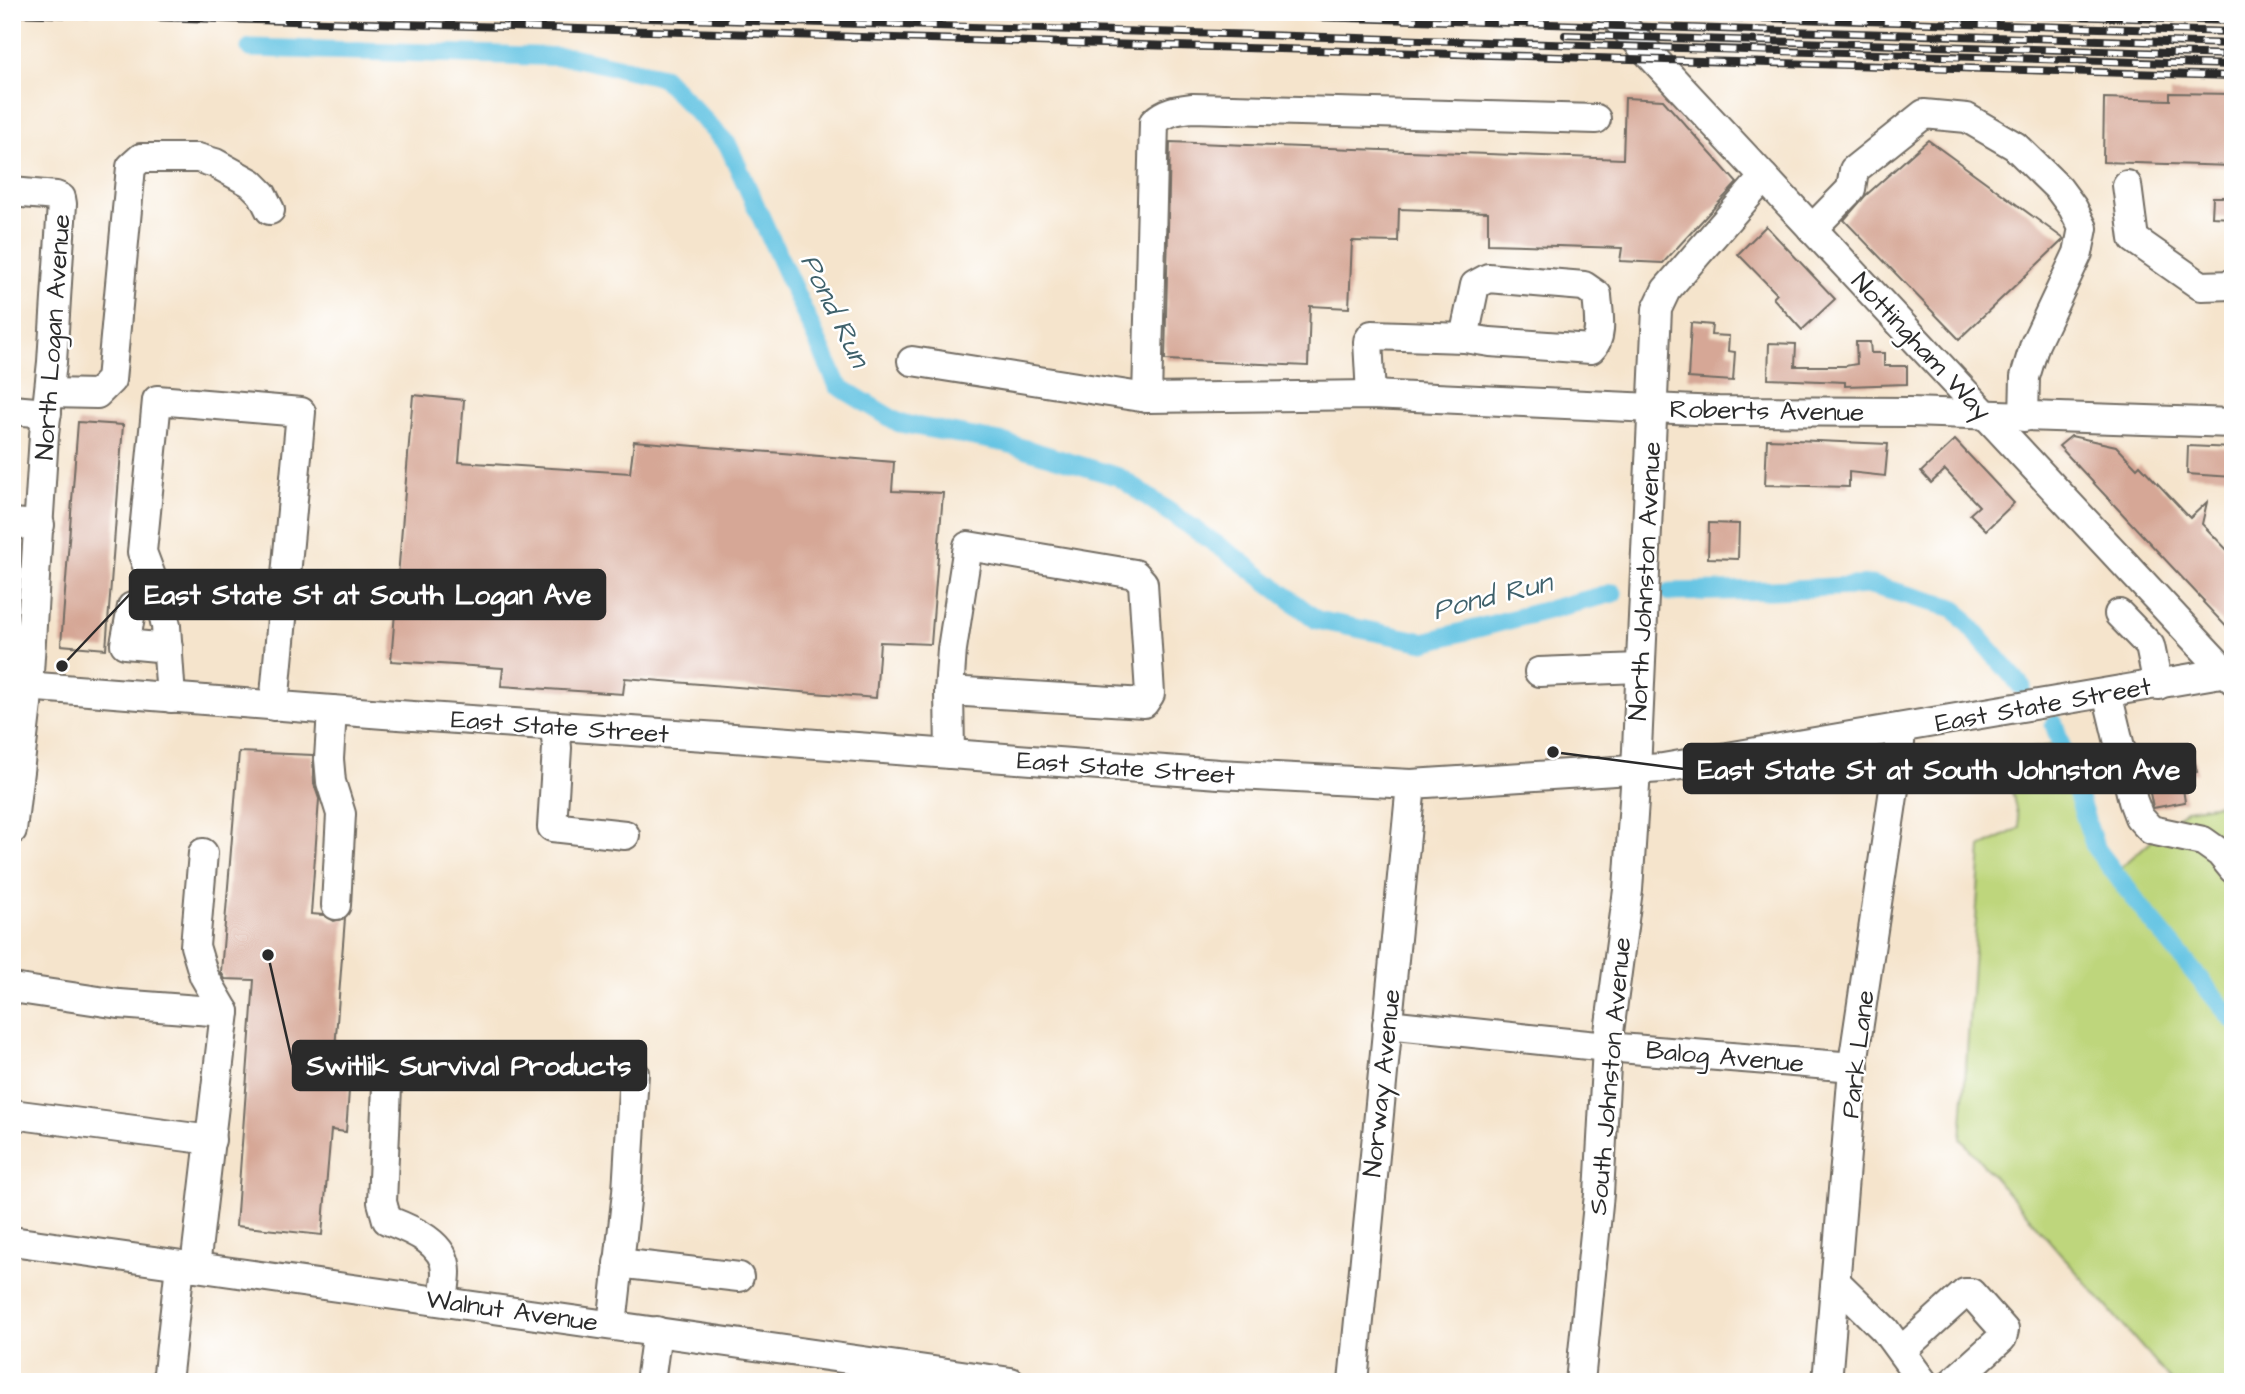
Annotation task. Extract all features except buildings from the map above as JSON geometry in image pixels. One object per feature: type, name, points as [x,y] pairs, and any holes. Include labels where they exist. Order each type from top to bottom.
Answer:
[{"type":"street","name":"Nottingham Way","points":[[1610,12],[2231,675]]},
{"type":"street","points":[[1147,398],[1154,122],[1160,116],[1171,110],[1193,108],[1596,119]]},
{"type":"street","points":[[1812,229],[1851,189],[1854,170],[1923,114],[1967,118],[2015,146],[2059,190],[2073,208],[2083,228],[2078,253],[2035,344],[2025,377],[2024,417]]},
{"type":"street","points":[[12,410],[97,394],[111,380],[131,167],[136,161],[141,158],[198,158],[215,163],[251,183],[262,194],[270,210]]},
{"type":"street","name":"North Johnston Avenue","points":[[1636,771],[1657,309],[1666,290],[1764,177]]},
{"type":"street","points":[[2127,185],[2134,239],[2201,286],[2233,285]]},
{"type":"street","name":"North Logan Avenue","points":[[12,192],[61,198],[48,403],[26,524],[20,686],[24,738],[12,830]]},
{"type":"street","points":[[1371,395],[1368,341],[1372,335],[1467,338],[1591,349],[1596,344],[1599,320],[1597,295],[1584,286],[1488,278],[1475,285],[1467,338]]},
{"type":"street","name":"Roberts Avenue","points":[[912,362],[1147,398],[1371,395],[1653,408],[2233,423]]},
{"type":"street","points":[[171,698],[166,626],[160,600],[142,552],[157,400],[301,412],[274,706]]},
{"type":"street","points":[[949,691],[1144,703],[1150,694],[1143,583],[1135,574],[968,546],[952,649],[949,691],[950,754]]},
{"type":"street","points":[[160,600],[132,607],[125,644],[168,648]]},
{"type":"street","points":[[2119,614],[2150,646],[2158,685]]},
{"type":"street","points":[[1539,672],[1639,668]]},
{"type":"street","name":"East State Street","points":[[20,686],[1219,774],[1411,784],[1663,768],[2108,693],[2231,675]]},
{"type":"street","points":[[2108,693],[2139,817],[2151,830],[2203,841],[2220,853],[2233,869]]},
{"type":"street","points":[[332,710],[331,782],[341,814],[336,905]]},
{"type":"street","points":[[555,726],[552,827],[625,835]]},
{"type":"street","name":"Park Lane","points":[[1827,1382],[1854,1067],[1901,729]]},
{"type":"street","name":"South Johnston Avenue","points":[[1580,1382],[1598,1194],[1607,1047],[1628,890],[1636,771]]},
{"type":"street","name":"Norway Avenue","points":[[1353,1382],[1411,784]]},
{"type":"street","points":[[166,1382],[211,1140],[225,1012],[205,976],[195,946],[203,853]]},
{"type":"street","points":[[12,988],[119,1004],[225,1012]]},
{"type":"street","name":"Balog Avenue","points":[[1387,1024],[1607,1047],[1854,1067]]},
{"type":"street","points":[[612,1325],[626,1192],[634,1073]]},
{"type":"street","points":[[387,1086],[382,1202],[387,1220],[436,1245],[447,1270],[443,1300]]},
{"type":"street","points":[[12,1114],[211,1140]]},
{"type":"street","name":"Walnut Avenue","points":[[12,1241],[657,1331],[879,1373],[1011,1382]]},
{"type":"street","points":[[618,1263],[739,1277]]},
{"type":"street","points":[[1836,1282],[1885,1330],[1923,1382]]},
{"type":"street","points":[[1901,1351],[1965,1293],[1971,1293],[2004,1330],[2002,1338],[1953,1382]]},
{"type":"street","points":[[650,1382],[657,1331]]},
{"type":"green space","points":[[2064,743],[2109,878],[2187,809],[2233,802],[2233,1382],[2172,1382],[1961,1139],[1981,847],[2020,828],[2004,754]]},
{"type":"waterway","name":"Pond Run","points":[[250,48],[571,57],[663,77],[728,145],[838,386],[899,423],[1006,443],[1119,477],[1239,560],[1317,620],[1424,642],[1613,593]]},
{"type":"waterway","name":"Pond Run","points":[[1670,592],[1871,585],[1954,608],[2022,687]]},
{"type":"waterway","name":"Pond Run","points":[[2054,724],[2095,847],[2233,1020]]},
{"type":"railway","points":[[440,12],[2233,65]]},
{"type":"railway","points":[[794,12],[942,17]]},
{"type":"railway","points":[[1145,12],[2233,44]]},
{"type":"railway","points":[[1564,12],[2233,32]]},
{"type":"railway","points":[[1930,12],[2233,21]]},
{"type":"railway","points":[[12,13],[2233,76]]},
{"type":"railway","points":[[1565,35],[2233,55]]},
{"type":"place","name":"East State St at South Logan Ave","points":[[62,666]]},
{"type":"place","name":"East State St at South Johnston Ave","points":[[1553,752]]},
{"type":"place","name":"Switlik Survival Products","points":[[268,955]]}]
